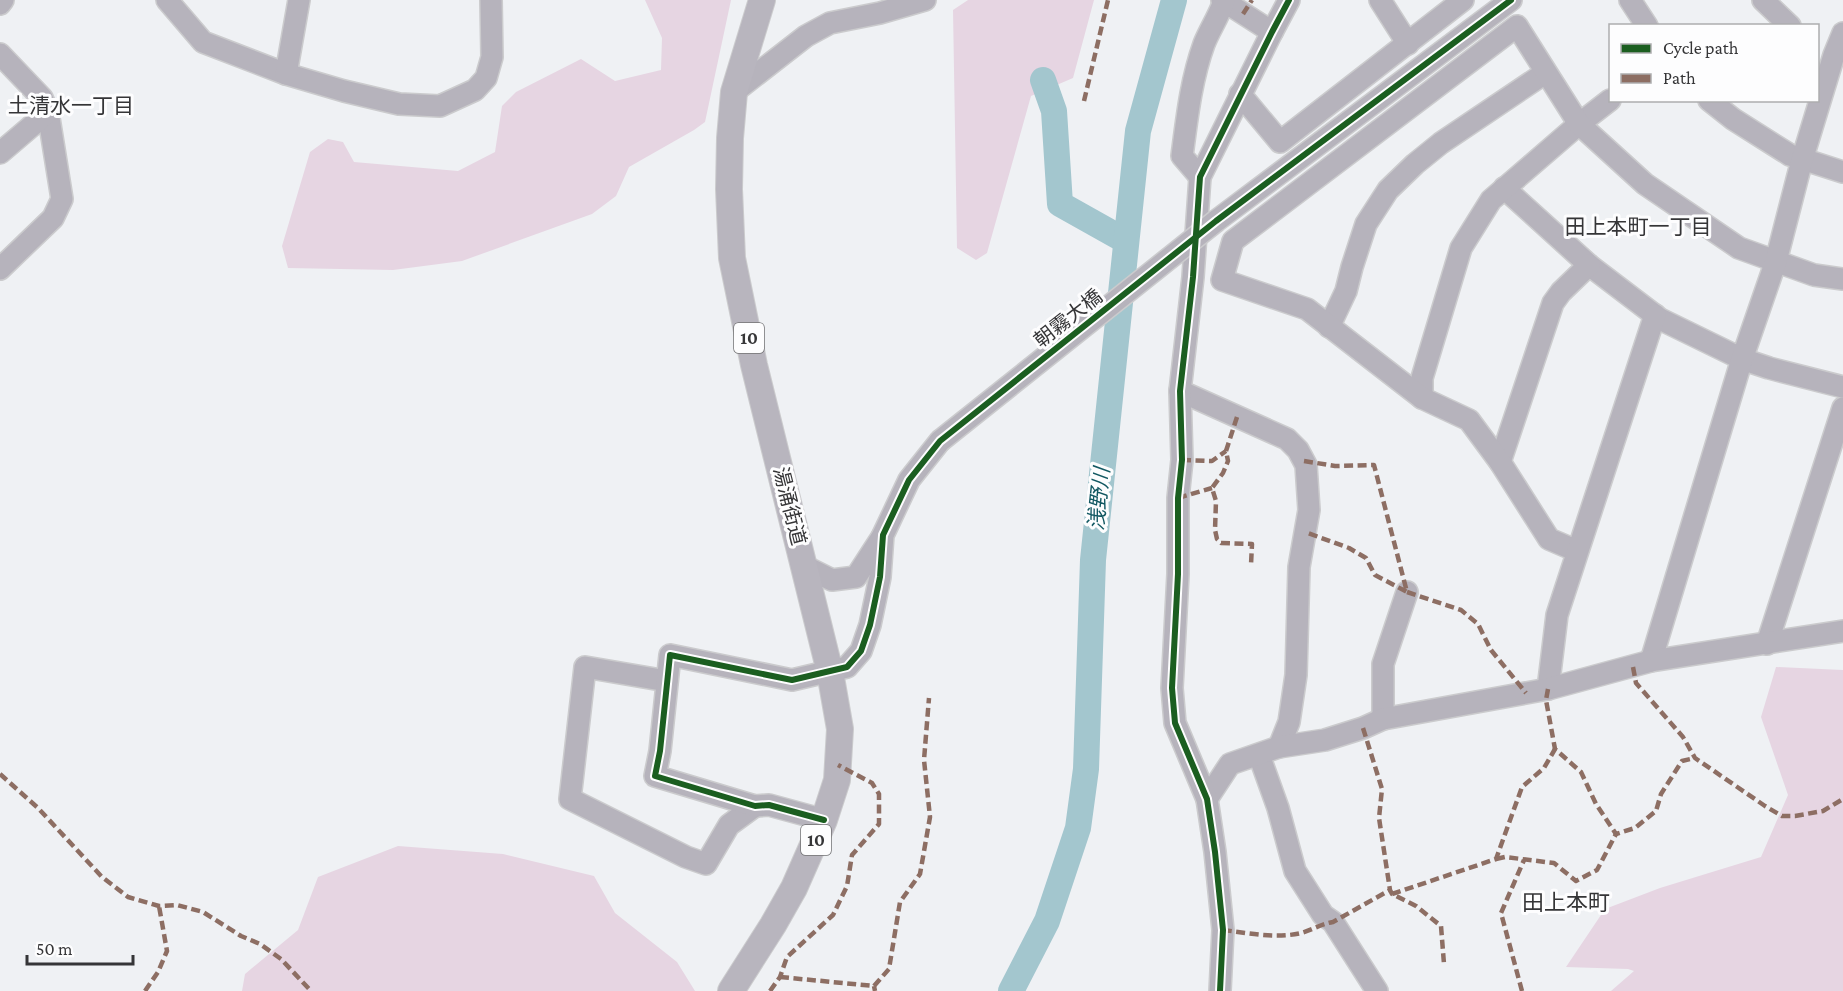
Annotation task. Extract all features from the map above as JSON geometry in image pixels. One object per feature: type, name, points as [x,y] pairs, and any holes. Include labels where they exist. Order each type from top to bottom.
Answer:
[{"type":"main road","name":"湯涌街道","points":[[731,991],[794,888],[824,820],[837,780],[840,729],[831,672],[754,364],[732,258],[729,189],[734,92],[762,0]]},
{"type":"street","points":[[0,3],[3,0]]},
{"type":"street","points":[[167,0],[203,42],[286,74],[370,98],[399,104],[440,106],[475,90],[486,78],[492,57],[491,0]]},
{"type":"street","points":[[286,74],[299,0]]},
{"type":"street","points":[[734,92],[806,36],[830,23],[880,13],[925,0]]},
{"type":"street","points":[[1220,991],[1223,930],[1207,799],[1175,723],[1172,688],[1178,574],[1178,498],[1182,460],[1180,391],[1193,277],[1200,177],[1289,0]]},
{"type":"street","points":[[1380,0],[1408,44]]},
{"type":"street","points":[[1240,94],[1280,142],[1463,0]]},
{"type":"street","name":"朝霧大橋","points":[[883,535],[909,480],[940,441],[1216,221],[1511,0]]},
{"type":"street","points":[[1630,0],[1646,24]]},
{"type":"street","points":[[1763,0],[1789,24]]},
{"type":"street","points":[[1200,177],[1182,156],[1193,80],[1205,42],[1220,13],[1223,1],[1272,32]]},
{"type":"street","points":[[1577,551],[1549,539],[1500,462],[1469,420],[1422,398],[1307,309],[1222,280],[1233,241],[1517,26],[1579,124],[1645,184],[1739,248],[1814,275],[1843,279]]},
{"type":"street","points":[[1819,99],[1832,52],[1843,33]]},
{"type":"street","points":[[0,54],[42,98],[48,112],[62,200],[53,218],[0,269]]},
{"type":"street","points":[[1329,327],[1346,291],[1366,224],[1388,190],[1441,143],[1545,73]]},
{"type":"street","points":[[1422,398],[1422,378],[1461,248],[1491,200],[1579,124],[1609,102]]},
{"type":"street","points":[[1711,102],[1790,155],[1843,172]]},
{"type":"street","points":[[1651,661],[1742,359],[1776,261],[1818,102]]},
{"type":"street","points":[[0,153],[48,112]]},
{"type":"street","points":[[1504,188],[1589,266],[1655,315],[1742,359],[1843,387]]},
{"type":"street","points":[[1500,462],[1553,303],[1561,292],[1589,266]]},
{"type":"street","points":[[1548,689],[1557,615],[1655,315]]},
{"type":"street","points":[[1180,391],[1287,439],[1298,450],[1306,465],[1309,510],[1299,567],[1296,675],[1289,722],[1279,747]]},
{"type":"street","points":[[1767,644],[1843,408]]},
{"type":"street","points":[[806,567],[832,580],[856,577],[883,535]]},
{"type":"street","points":[[824,820],[768,805],[755,806],[655,776],[660,751],[670,655],[792,680],[847,667],[861,651],[870,625],[880,577],[883,535]]},
{"type":"street","points":[[1383,719],[1383,664],[1407,592]]},
{"type":"street","points":[[1207,799],[1230,765],[1279,747],[1325,740],[1383,719],[1548,689],[1651,661],[1843,631]]},
{"type":"street","points":[[667,681],[585,667],[570,799],[686,857],[706,864],[729,825],[755,806]]},
{"type":"street","points":[[1259,755],[1278,808],[1295,871],[1323,915],[1333,922],[1377,991]]},
{"type":"shaded area","points":[[645,0],[731,0],[705,122],[629,167],[616,196],[592,214],[462,261],[393,270],[288,268],[282,246],[310,152],[328,139],[343,142],[354,162],[458,171],[495,152],[502,106],[516,92],[581,59],[615,81],[661,70],[662,38]]},
{"type":"shaded area","points":[[968,0],[1094,0],[1073,78],[1031,96],[987,253],[976,260],[957,248],[953,10]]},
{"type":"shaded area","points":[[1776,667],[1843,670],[1843,991],[1611,991],[1634,971],[1566,967],[1605,909],[1660,888],[1761,857],[1788,795],[1761,717]]},
{"type":"shaded area","points":[[398,846],[503,854],[594,876],[615,913],[677,962],[695,991],[242,991],[245,974],[298,930],[318,877]]},
{"type":"waterway","name":"浅野川","points":[[1011,991],[1047,921],[1078,828],[1086,769],[1093,560],[1138,131],[1174,0]]},
{"type":"waterway","points":[[1043,80],[1054,111],[1060,204],[1126,241]]},
{"type":"marked path","points":[[1084,101],[1108,0]]},
{"type":"marked path","points":[[1243,14],[1252,0]]},
{"type":"marked path","points":[[1237,417],[1226,451],[1228,461],[1223,473],[1212,488],[1216,501],[1215,530],[1217,539],[1221,543],[1252,544],[1251,565]]},
{"type":"marked path","points":[[1182,460],[1212,461],[1226,451]]},
{"type":"marked path","points":[[1304,461],[1335,466],[1374,465],[1407,592],[1375,575],[1366,558],[1349,548],[1305,532]]},
{"type":"marked path","points":[[1178,498],[1212,488]]},
{"type":"marked path","points":[[1407,592],[1461,610],[1478,624],[1491,650],[1526,693]]},
{"type":"marked path","points":[[1633,667],[1636,683],[1683,737],[1695,758],[1765,806],[1782,816],[1795,816],[1823,811],[1843,799]]},
{"type":"marked path","points":[[1548,689],[1546,700],[1555,749],[1581,772],[1596,804],[1616,834],[1635,828],[1656,811],[1661,794],[1682,761],[1695,758]]},
{"type":"marked path","points":[[874,986],[889,969],[900,902],[920,874],[930,817],[924,760],[929,698]]},
{"type":"marked path","points":[[1363,728],[1382,789],[1379,818],[1390,890],[1392,894],[1416,906],[1441,926],[1444,964]]},
{"type":"marked path","points":[[1392,894],[1496,859],[1522,787],[1544,768],[1555,749]]},
{"type":"marked path","points":[[770,991],[780,977],[787,957],[833,915],[847,886],[852,855],[879,824],[879,794],[872,783],[838,765]]},
{"type":"marked path","points":[[0,774],[38,808],[102,877],[128,897],[159,906],[177,905],[203,912],[241,936],[260,944],[281,959],[311,991]]},
{"type":"marked path","points":[[1496,859],[1505,857],[1554,863],[1576,881],[1597,870],[1616,834]]},
{"type":"marked path","points":[[1522,991],[1501,913],[1524,860]]},
{"type":"marked path","points":[[1223,930],[1272,935],[1301,933],[1333,922],[1390,890]]},
{"type":"marked path","points":[[145,991],[158,972],[167,951],[159,906]]},
{"type":"marked path","points":[[780,977],[874,986],[875,991]]},
{"type":"cycle path","points":[[1220,991],[1223,930],[1207,799],[1175,723],[1172,688],[1178,574],[1178,498],[1182,460],[1180,391],[1193,277],[1200,177],[1289,0]]},
{"type":"cycle path","points":[[824,820],[769,805],[755,806],[655,776],[660,751],[670,655],[792,680],[847,667],[861,651],[870,625],[880,577],[883,535],[909,480],[940,441],[1216,221],[1511,0]]},
{"type":"district","name":"土清水一丁目","points":[[71,106]]},
{"type":"district","name":"田上本町一丁目","points":[[1638,227]]},
{"type":"district","name":"田上本町","points":[[1566,902]]}]
